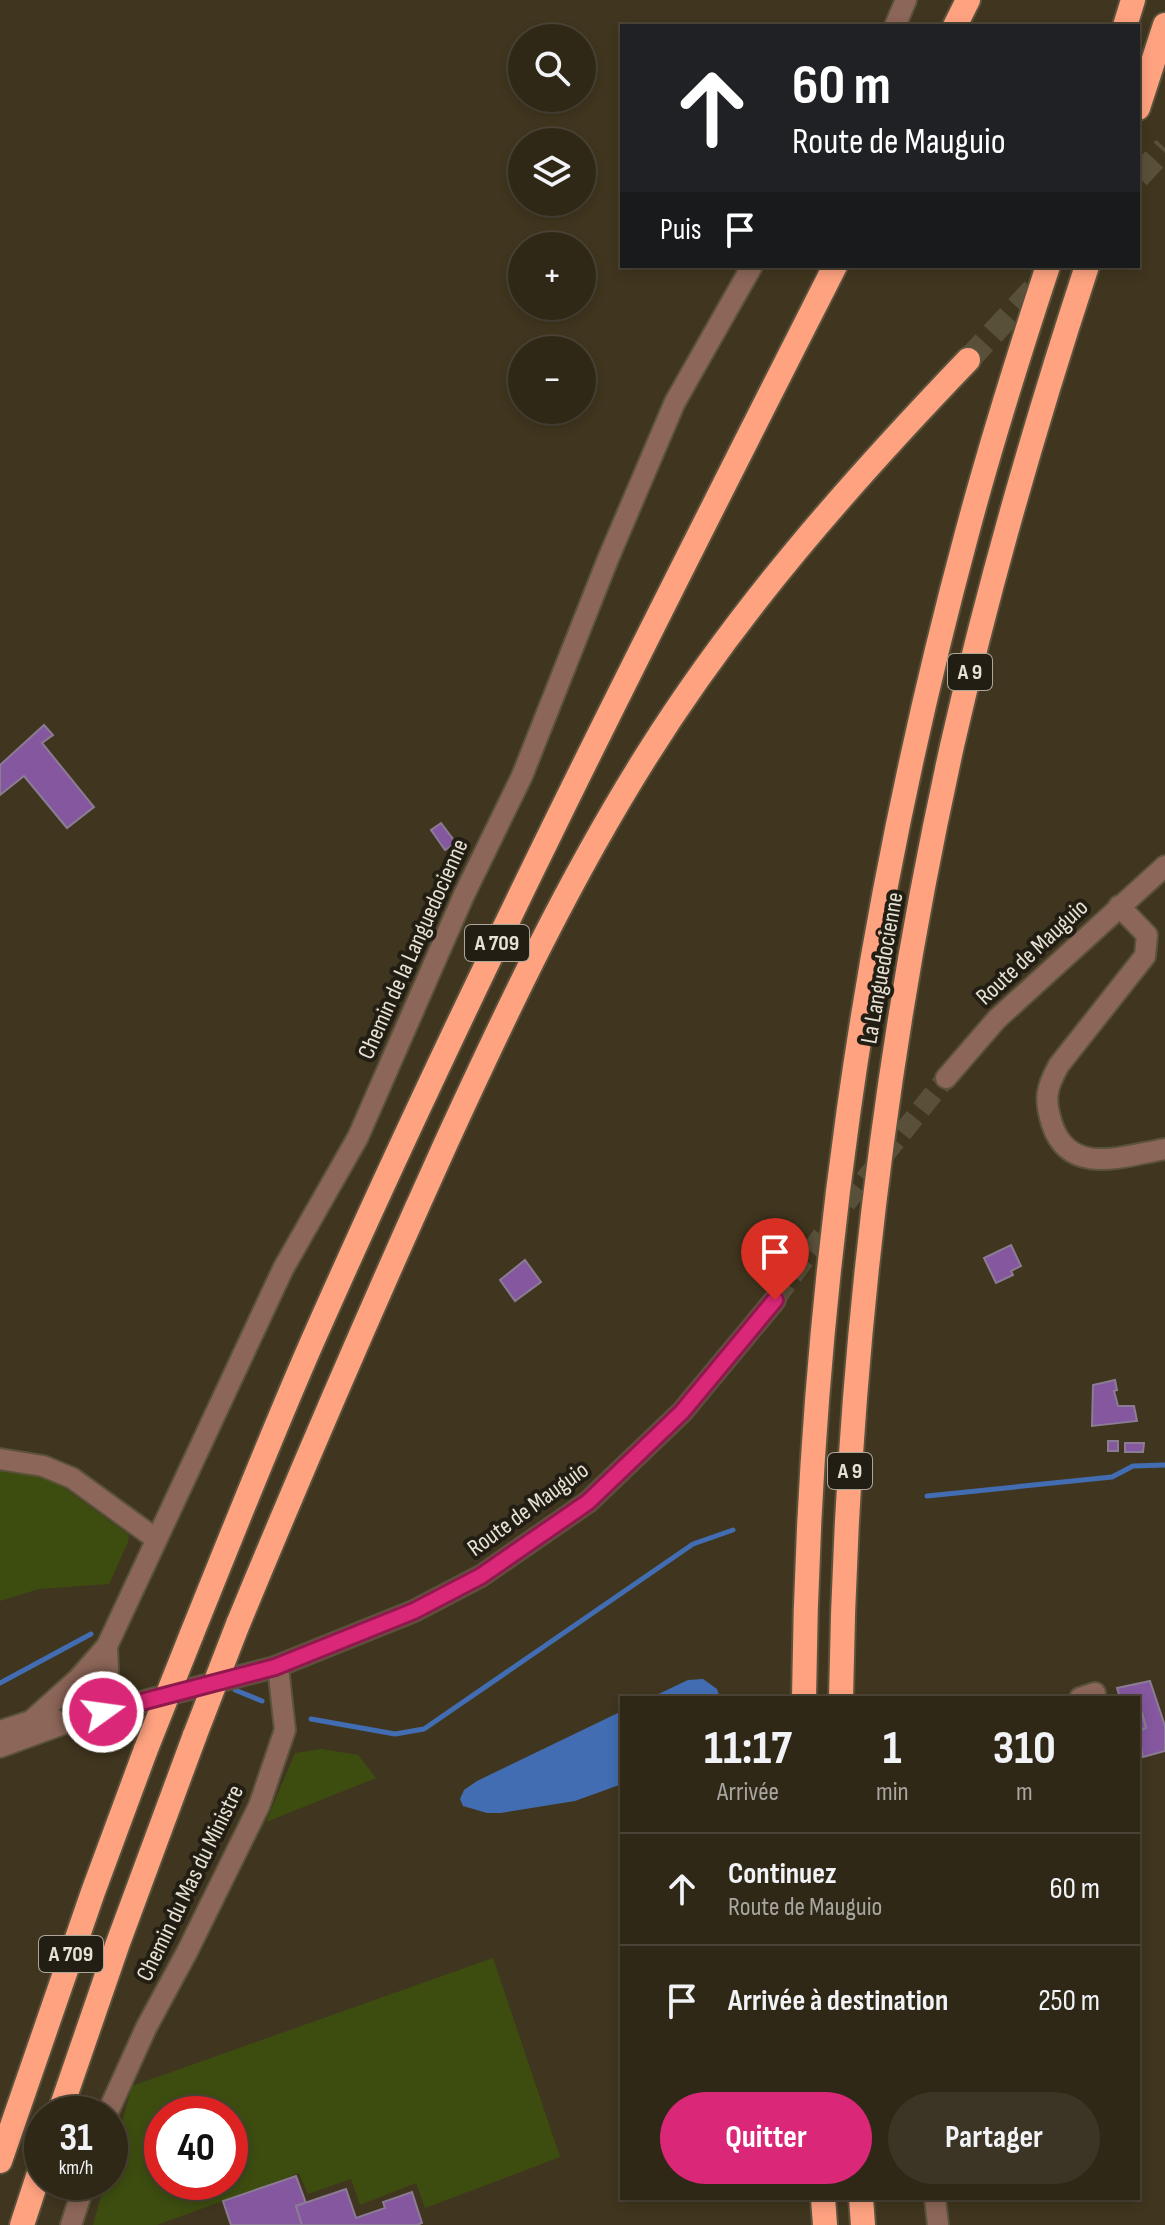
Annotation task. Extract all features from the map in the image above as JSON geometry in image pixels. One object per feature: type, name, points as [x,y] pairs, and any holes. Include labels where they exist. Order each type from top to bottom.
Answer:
[{"type":"highway","points":[[956,24],[968,0]]},
{"type":"highway","points":[[1126,24],[1133,0]]},
{"type":"highway","points":[[1140,102],[1165,25]]},
{"type":"highway","name":"A 709","points":[[0,2161],[146,1749],[311,1344],[442,1058],[603,725],[834,268]]},
{"type":"highway","name":"La Languedocienne","points":[[804,1696],[811,1492],[829,1277],[872,961],[902,803],[946,616],[996,431],[1047,268]]},
{"type":"highway","name":"La Languedocienne","points":[[841,1696],[846,1535],[863,1307],[895,1057],[913,945],[953,744],[1002,546],[1086,268]]},
{"type":"highway","name":"A 709","points":[[65,2096],[118,1943],[238,1624],[343,1374],[494,1040],[556,913],[615,807],[688,693],[771,579],[859,474],[968,360]]},
{"type":"highway","points":[[22,2225],[30,2200]]},
{"type":"highway","points":[[823,2200],[825,2225]]},
{"type":"highway","points":[[861,2200],[863,2225]]},
{"type":"street","points":[[896,24],[906,0]]},
{"type":"street","name":"Chemin de la Languedocienne","points":[[31,1721],[78,1679],[107,1646],[283,1269],[358,1137],[464,895],[522,776],[608,559],[675,402],[751,268]]},
{"type":"street","name":"Route de Mauguio","points":[[946,1078],[997,1019],[1163,868]]},
{"type":"street","points":[[1119,906],[1147,935],[1145,956],[1059,1065],[1050,1081],[1047,1108],[1062,1144],[1081,1157],[1109,1158],[1165,1149]]},
{"type":"street","name":"Route de Mauguio","points":[[82,1717],[275,1667],[414,1611],[481,1576],[588,1502],[682,1412],[775,1300]]},
{"type":"street","points":[[0,1459],[43,1466],[72,1478],[156,1539]]},
{"type":"street","name":"Chemin de la Languedocienne","points":[[103,1712],[108,1670],[107,1646]]},
{"type":"street","name":"Chemin du Mas du Ministre","points":[[115,2096],[146,2028],[259,1806],[285,1730],[282,1689],[275,1667]]},
{"type":"street","points":[[0,1731],[31,1721],[82,1717]]},
{"type":"street","points":[[0,1747],[82,1717]]},
{"type":"street","points":[[71,2225],[79,2200]]},
{"type":"street","points":[[935,2200],[938,2225]]},
{"type":"green space","points":[[0,1468],[49,1477],[129,1535],[109,1584],[39,1589],[0,1601]]},
{"type":"green space","points":[[321,1749],[358,1755],[376,1778],[266,1822],[295,1753]]},
{"type":"green space","points":[[493,1958],[560,2157],[425,2208],[416,2183],[360,2205],[351,2179],[308,2194],[299,2173],[248,2192],[248,2096],[144,2096],[144,2200],[225,2200],[157,2225],[93,2225],[100,2200],[128,2200],[128,2100],[132,2086]]},
{"type":"water","points":[[703,1679],[717,1689],[719,1696],[654,1696],[688,1680]]},
{"type":"water","points":[[620,1712],[620,1785],[575,1801],[487,1813],[463,1806],[460,1799],[464,1790]]},
{"type":"building","points":[[44,725],[53,735],[42,743],[94,807],[67,828],[24,776],[0,795],[0,765]]},
{"type":"building","points":[[441,823],[456,843],[445,850],[431,830]]},
{"type":"building","points":[[1011,1245],[1021,1266],[1011,1271],[1013,1275],[996,1283],[984,1258]]},
{"type":"building","points":[[525,1260],[541,1282],[515,1301],[500,1280]]},
{"type":"building","points":[[1115,1380],[1118,1406],[1134,1406],[1137,1421],[1092,1426],[1093,1385]]},
{"type":"building","points":[[1108,1441],[1118,1441],[1118,1451],[1108,1451]]},
{"type":"building","points":[[1125,1443],[1144,1443],[1143,1452],[1125,1452]]},
{"type":"building","points":[[1150,1681],[1165,1726],[1165,1751],[1143,1757],[1140,1730],[1146,1728],[1140,1714],[1140,1696],[1119,1696],[1117,1688]]},
{"type":"building","points":[[1140,1714],[1146,1728],[1140,1730]]},
{"type":"building","points":[[296,2176],[306,2203],[296,2206],[302,2225],[231,2225],[223,2201],[248,2200],[248,2192]]},
{"type":"building","points":[[346,2189],[356,2218],[385,2208],[383,2202],[412,2192],[422,2223],[302,2225],[296,2206]]},
{"type":"waterway","points":[[927,1496],[1112,1477],[1133,1466],[1165,1465]]},
{"type":"waterway","points":[[311,1719],[395,1734],[424,1729],[693,1544],[733,1530]]},
{"type":"waterway","points":[[0,1683],[91,1634]]},
{"type":"waterway","points":[[235,1690],[262,1701]]},
{"type":"tunnel","points":[[1140,175],[1165,148]]},
{"type":"tunnel","points":[[968,360],[1048,274]]},
{"type":"tunnel","points":[[775,1300],[842,1208],[946,1078]]},
{"type":"route","points":[[103,1712],[275,1667],[414,1611],[481,1576],[588,1502],[682,1412],[775,1300]]}]
